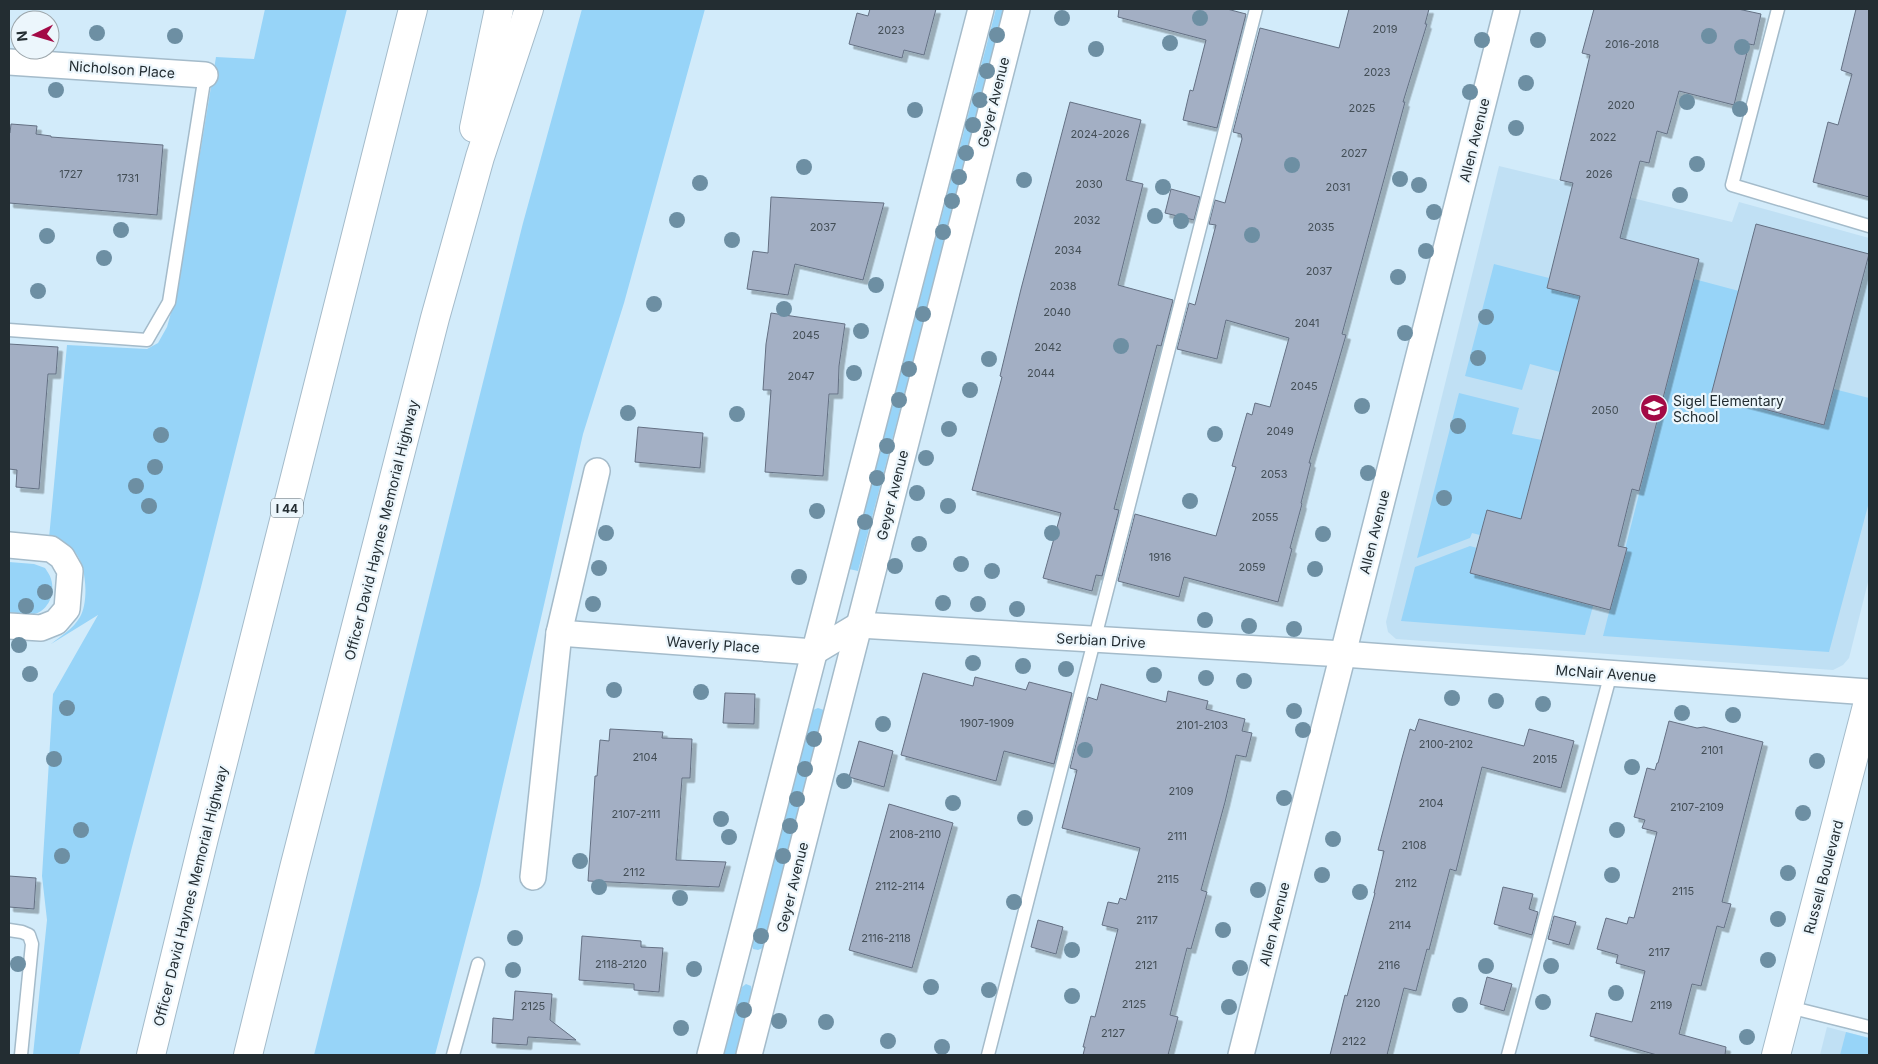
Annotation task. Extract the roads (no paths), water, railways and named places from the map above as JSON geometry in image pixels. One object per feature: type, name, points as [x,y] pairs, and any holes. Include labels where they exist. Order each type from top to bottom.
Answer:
[{"type":"main road","name":"Officer David Haynes Memorial Highway","points":[[151,1055],[206,828],[413,9]]},
{"type":"main road","points":[[435,318],[499,9]]},
{"type":"main road","name":"Officer David Haynes Memorial Highway","points":[[251,1050],[435,318],[480,157],[529,9]]},
{"type":"main road","name":"Russell Boulevard","points":[[1776,1055],[1869,698]]},
{"type":"main road","points":[[139,1055],[163,1008]]},
{"type":"street","points":[[710,1055],[981,9]]},
{"type":"street","name":"Geyer Avenue","points":[[748,1055],[1017,9]]},
{"type":"street","name":"Allen Avenue","points":[[1241,1055],[1507,9]]},
{"type":"street","name":"Nicholson Place","points":[[9,62],[205,75]]},
{"type":"street","points":[[533,877],[559,633],[597,471]]},
{"type":"street","points":[[9,545],[51,548],[62,557],[70,571],[67,609],[56,622],[42,628],[9,626]]},
{"type":"street","points":[[814,652],[859,625]]},
{"type":"street","name":"Serbian Drive","points":[[859,625],[1343,654]]},
{"type":"street","name":"Waverly Place","points":[[559,633],[814,652]]},
{"type":"street","name":"McNair Avenue","points":[[1343,654],[1869,692]]},
{"type":"street","points":[[732,971],[768,980]]},
{"type":"lane","points":[[988,1055],[1256,9]]},
{"type":"lane","points":[[1778,9],[1732,186],[1869,226]]},
{"type":"lane","points":[[9,330],[147,340],[169,302],[205,75]]},
{"type":"lane","points":[[1508,1055],[1611,673]]},
{"type":"lane","points":[[9,930],[29,935],[32,944],[21,1055]]},
{"type":"lane","points":[[453,1055],[478,964]]},
{"type":"lane","points":[[1789,1007],[1869,1026]]},
{"type":"place","name":"Sigel Elementary School","points":[[1654,408]]}]
